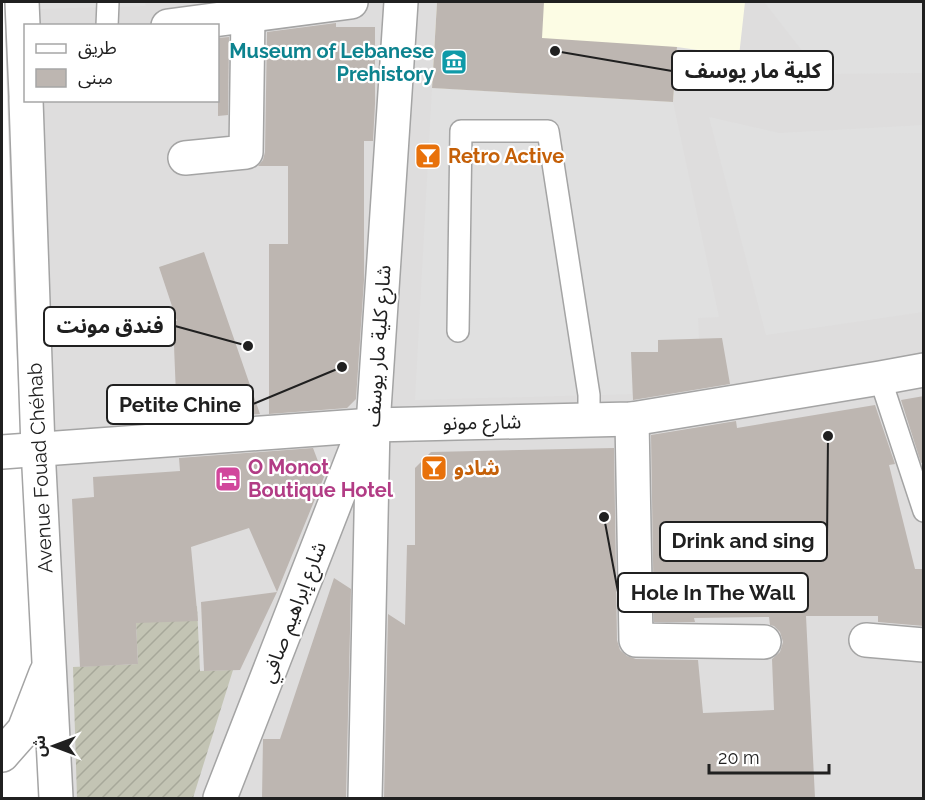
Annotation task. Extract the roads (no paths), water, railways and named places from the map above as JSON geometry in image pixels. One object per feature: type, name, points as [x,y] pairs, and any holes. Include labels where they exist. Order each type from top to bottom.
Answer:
[{"type":"street","points":[[22,2],[24,29]]},
{"type":"street","points":[[183,24],[351,2]]},
{"type":"street","name":"شارع كلية مار يوسف","points":[[365,798],[369,425],[402,2]]},
{"type":"street","points":[[185,158],[246,152],[248,15]]},
{"type":"street","name":"Avenue Fouad Chéhab","points":[[26,102],[38,448],[56,798]]},
{"type":"street","name":"شارع مونو","points":[[2,452],[369,425],[633,418],[924,370]]},
{"type":"street","points":[[633,418],[636,640],[764,642]]},
{"type":"street","name":"شارع إبراهيم صافي","points":[[220,798],[369,425]]},
{"type":"street","points":[[866,640],[924,645]]},
{"type":"street","points":[[2,755],[24,730],[50,664]]},
{"type":"lane","points":[[107,24],[108,2]]},
{"type":"lane","points":[[458,331],[461,131],[548,131],[589,395],[590,420]]},
{"type":"lane","points":[[880,378],[924,511]]},
{"type":"place","name":"كلية مار يوسف","points":[[555,51]]},
{"type":"place","name":"Museum of Lebanese Prehistory","points":[[454,62]]},
{"type":"place","name":"Retro Active","points":[[428,156]]},
{"type":"place","name":"فندق مونت","points":[[248,346]]},
{"type":"place","name":"Petite Chine","points":[[342,367]]},
{"type":"place","name":"Drink and sing","points":[[828,436]]},
{"type":"place","name":"شادو","points":[[434,468]]},
{"type":"place","name":"O Monot Boutique Hotel","points":[[228,479]]},
{"type":"place","name":"Hole In The Wall","points":[[604,517]]}]
